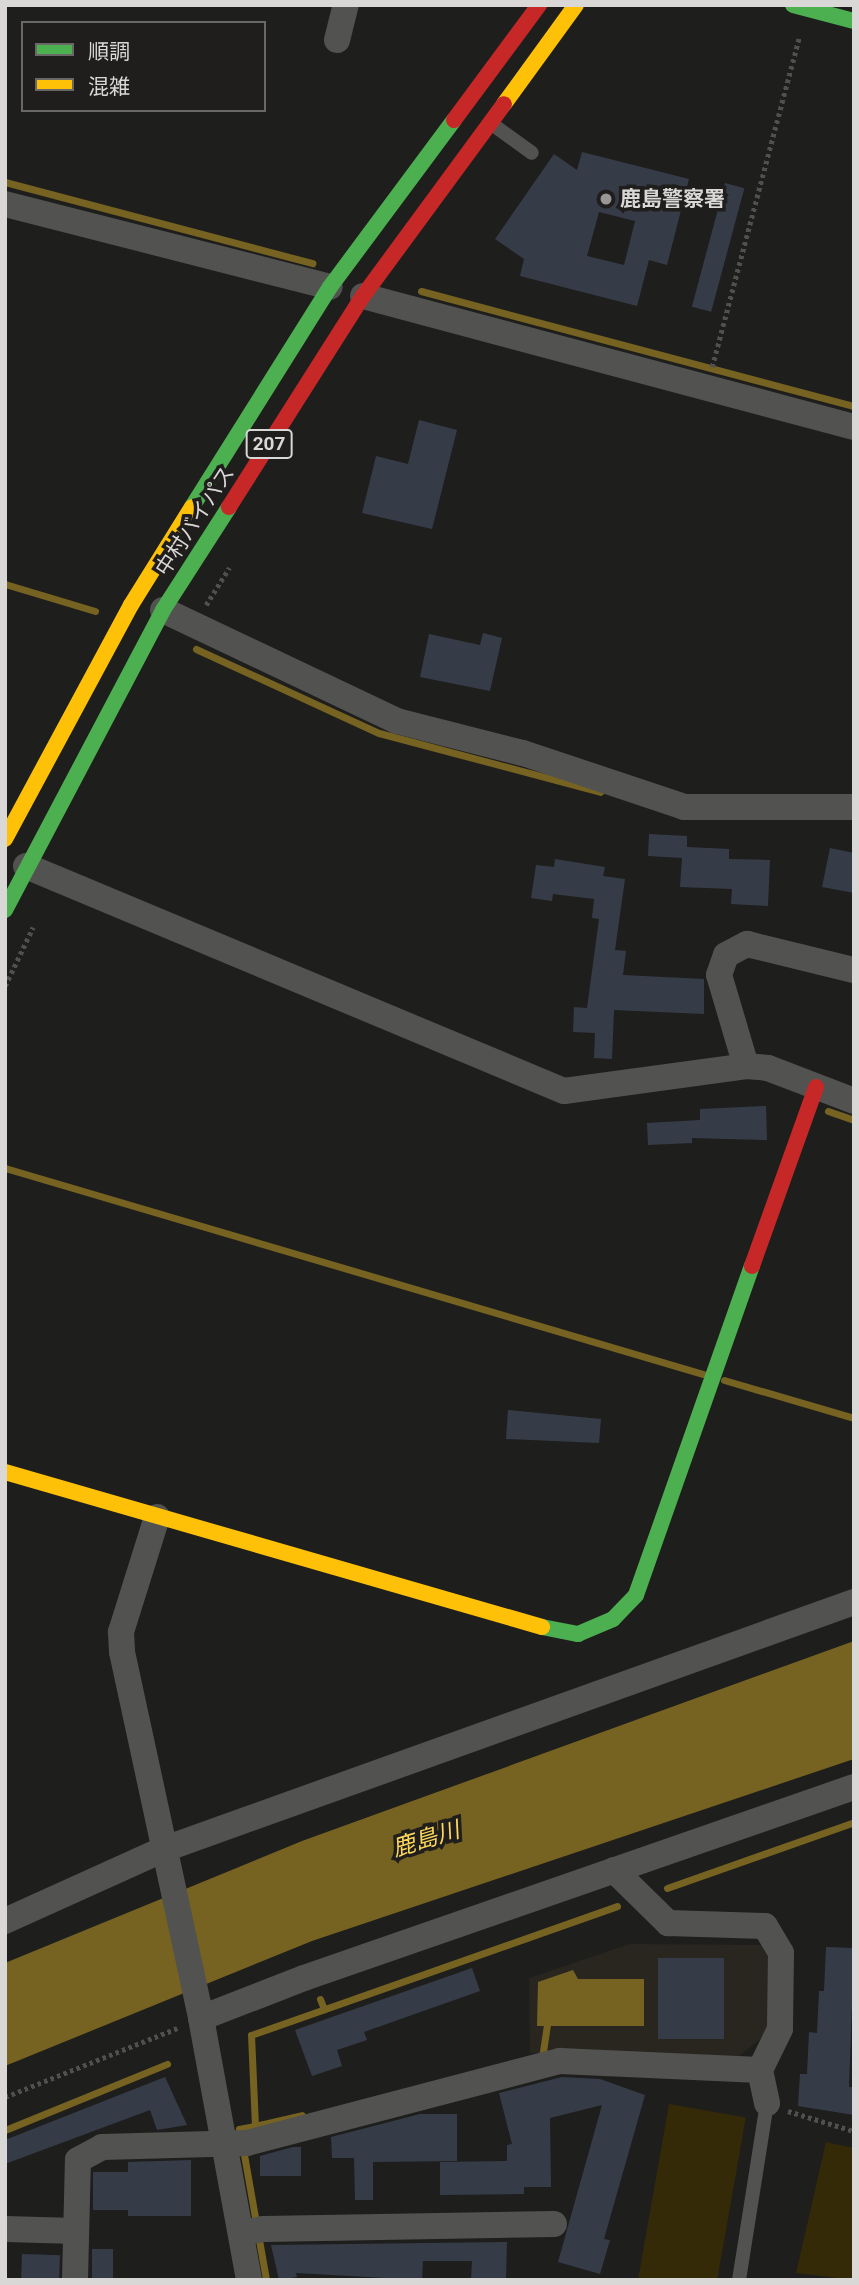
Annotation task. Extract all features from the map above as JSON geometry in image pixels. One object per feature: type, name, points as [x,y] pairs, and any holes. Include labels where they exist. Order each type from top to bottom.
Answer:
[{"type":"main road","name":"中村バイパス","points":[[5,839],[131,605],[330,287],[539,5]]},
{"type":"main road","name":"中村バイパス","points":[[5,910],[163,610],[363,296],[488,121],[576,5]]},
{"type":"main road","points":[[800,7],[854,21]]},
{"type":"main road","points":[[5,1472],[578,1634],[625,1611],[636,1595],[816,1087]]},
{"type":"street","points":[[337,40],[346,5]]},
{"type":"street","points":[[5,204],[330,287]]},
{"type":"street","points":[[363,296],[854,427]]},
{"type":"street","points":[[163,610],[397,721],[523,753],[684,807],[854,807]]},
{"type":"street","points":[[26,866],[564,1091],[746,1066],[768,1068],[854,1101]]},
{"type":"street","points":[[746,1066],[719,975],[726,955],[747,944],[854,970]]},
{"type":"street","points":[[157,1517],[121,1632],[162,1850],[201,2018],[236,2144],[252,2231],[249,2280]]},
{"type":"street","points":[[5,1921],[162,1850],[854,1602]]},
{"type":"street","points":[[201,2018],[304,1978],[854,1787]]},
{"type":"street","points":[[614,1870],[668,1923],[765,1926],[781,1953],[780,2028],[760,2070],[767,2103]]},
{"type":"street","points":[[75,2280],[78,2160],[102,2147],[236,2144],[560,2061],[760,2070]]},
{"type":"street","points":[[252,2231],[554,2224]]},
{"type":"street","points":[[5,2229],[76,2231]]},
{"type":"lane","points":[[488,121],[532,153]]},
{"type":"lane","points":[[739,2280],[767,2103]]},
{"type":"path","points":[[716,354],[800,7]]},
{"type":"path","points":[[5,986],[37,916]]},
{"type":"path","points":[[5,2097],[201,2018]]},
{"type":"path","points":[[767,2103],[854,2131]]},
{"type":"shaded area","points":[[630,1944],[762,1945],[773,1959],[773,2028],[737,2058],[530,2053],[529,1978]]},
{"type":"shaded area","points":[[669,2104],[746,2118],[717,2280],[638,2280]]},
{"type":"shaded area","points":[[826,2142],[854,2148],[854,2280],[796,2273]]},
{"type":"water","name":"鹿島川","points":[[854,1641],[854,1759],[312,1941],[5,2066],[5,1963],[302,1841]]},
{"type":"water","points":[[573,1970],[578,1979],[644,1979],[644,2026],[537,2026],[538,1982]]},
{"type":"building","points":[[582,152],[689,179],[667,265],[649,260],[637,306],[520,276],[524,259],[495,239],[554,154],[577,170]],"holes":[[[599,212],[635,221],[624,265],[587,256]]]},
{"type":"building","points":[[725,183],[744,188],[711,312],[692,307]]},
{"type":"building","points":[[419,420],[457,430],[432,529],[362,513],[376,456],[408,464]]},
{"type":"building","points":[[483,633],[502,638],[490,691],[420,677],[429,634],[480,645]]},
{"type":"building","points":[[649,834],[687,836],[687,847],[729,849],[729,859],[770,860],[768,906],[731,904],[732,889],[680,887],[682,858],[648,856]]},
{"type":"building","points":[[830,848],[854,853],[854,893],[822,887]]},
{"type":"building","points":[[555,859],[605,867],[603,876],[625,879],[615,950],[626,951],[623,975],[704,979],[704,1014],[614,1010],[612,1059],[594,1058],[595,1033],[573,1032],[574,1007],[587,1008],[599,919],[592,918],[594,899],[553,894],[552,901],[531,898],[536,865],[554,867]]},
{"type":"building","points":[[766,1106],[767,1140],[692,1138],[692,1143],[648,1145],[647,1123],[700,1120],[700,1109]]},
{"type":"building","points":[[508,1410],[601,1419],[599,1443],[506,1439]]},
{"type":"building","points":[[826,1947],[854,1948],[849,2087],[854,2087],[854,2115],[798,2106],[800,2074],[807,2074],[809,2032],[817,2033],[819,1991],[824,1991]]},
{"type":"building","points":[[658,1958],[724,1958],[724,2039],[658,2039]]},
{"type":"building","points":[[472,1968],[480,1991],[364,2032],[367,2040],[337,2050],[342,2066],[312,2076],[295,2030]]},
{"type":"building","points":[[165,2077],[187,2125],[157,2130],[150,2110],[5,2164],[5,2140]]},
{"type":"building","points":[[562,2077],[600,2079],[645,2095],[604,2239],[610,2240],[600,2274],[558,2262],[602,2105],[550,2118],[551,2187],[524,2187],[524,2194],[440,2195],[440,2162],[507,2161],[507,2145],[512,2144],[499,2093]]},
{"type":"building","points":[[420,2114],[457,2114],[457,2161],[373,2162],[373,2200],[355,2200],[354,2158],[332,2158],[331,2137]]},
{"type":"building","points":[[301,2147],[301,2176],[260,2176],[260,2156]]},
{"type":"building","points":[[191,2160],[191,2216],[128,2216],[128,2210],[93,2210],[93,2172],[128,2172],[128,2162]]},
{"type":"building","points":[[507,2242],[506,2280],[471,2280],[472,2261],[423,2261],[422,2280],[296,2273],[297,2277],[279,2280],[271,2245]]},
{"type":"building","points":[[92,2249],[113,2249],[113,2280],[92,2280]]},
{"type":"building","points":[[22,2254],[60,2255],[59,2280],[21,2280]]},
{"type":"waterway","points":[[5,182],[312,263]]},
{"type":"waterway","points":[[421,291],[854,406]]},
{"type":"waterway","points":[[5,584],[95,611]]},
{"type":"waterway","points":[[196,649],[379,733],[600,792]]},
{"type":"waterway","points":[[828,1111],[854,1120]]},
{"type":"waterway","points":[[5,1168],[703,1374]]},
{"type":"waterway","points":[[724,1380],[854,1418]]},
{"type":"waterway","points":[[667,1888],[854,1822]]},
{"type":"waterway","points":[[241,2137],[239,2129],[255,2126],[251,2035],[617,1906]]},
{"type":"waterway","points":[[320,1999],[324,2009]]},
{"type":"waterway","points":[[542,2058],[548,2018]]},
{"type":"waterway","points":[[5,2130],[167,2064]]},
{"type":"waterway","points":[[255,2126],[302,2115]]},
{"type":"waterway","points":[[243,2149],[266,2280]]},
{"type":"traffic: fast","points":[[793,5],[854,21]]},
{"type":"traffic: fast","points":[[192,507],[330,287],[454,120]]},
{"type":"traffic: fast","points":[[5,910],[163,610],[229,507]]},
{"type":"traffic: fast","points":[[542,1627],[578,1634],[613,1619],[636,1595],[752,1266]]},
{"type":"traffic: slow","points":[[504,104],[576,5]]},
{"type":"traffic: slow","points":[[5,839],[131,605],[192,507]]},
{"type":"traffic: slow","points":[[5,1472],[542,1627]]},
{"type":"traffic: jam","points":[[454,120],[539,5]]},
{"type":"traffic: jam","points":[[229,507],[363,296],[504,104]]},
{"type":"traffic: jam","points":[[752,1266],[816,1087]]},
{"type":"place","name":"鹿島警察署","points":[[606,199]]}]
